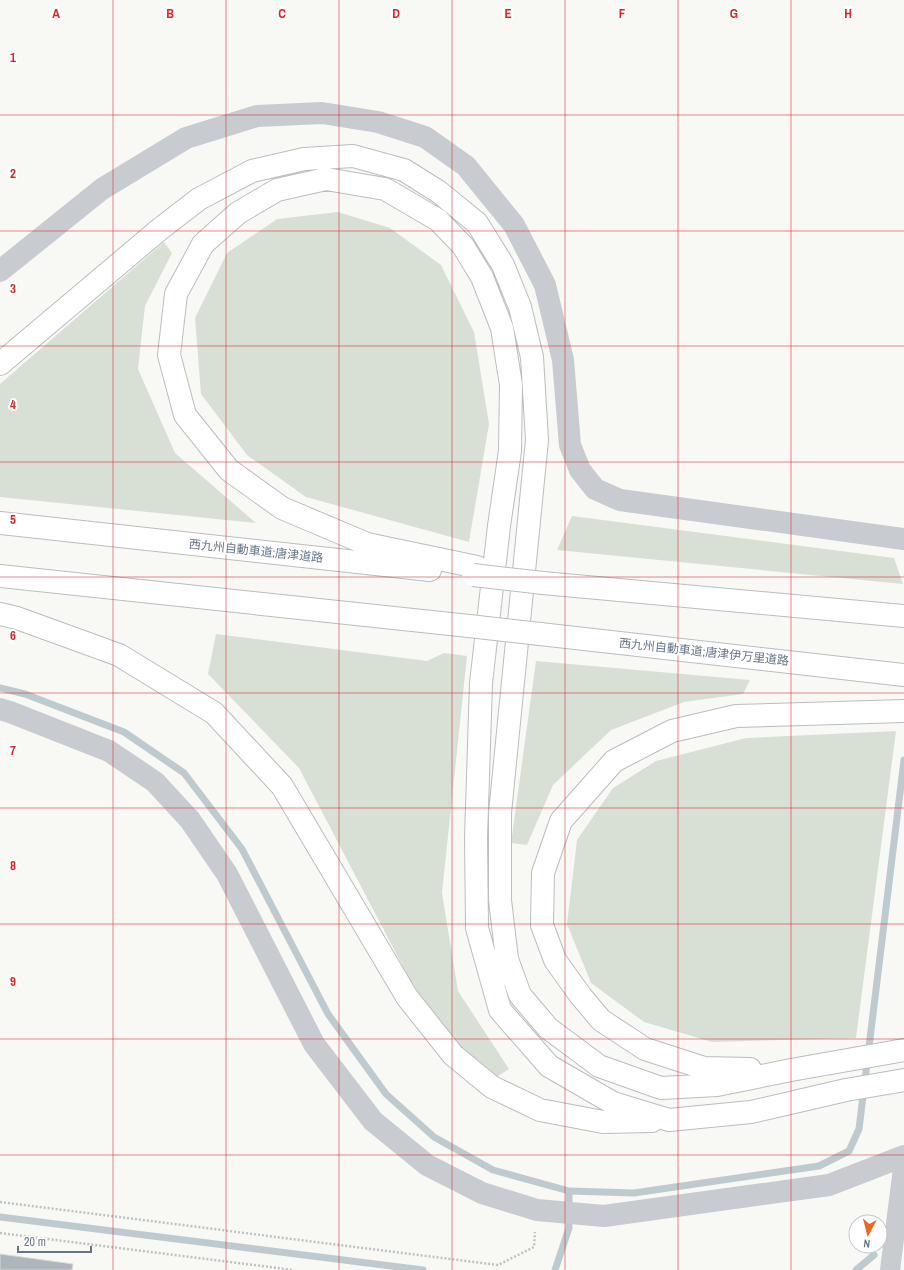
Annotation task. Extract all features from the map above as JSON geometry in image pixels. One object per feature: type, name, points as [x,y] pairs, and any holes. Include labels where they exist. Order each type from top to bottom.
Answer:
[{"type":"highway","points":[[0,364],[160,229],[199,199],[252,171],[304,158],[353,156],[404,170],[439,192],[477,223],[503,265],[520,307],[532,357],[537,440],[500,813],[500,900],[507,959],[520,994],[548,1028],[599,1066],[661,1088],[717,1085],[904,1050]]},
{"type":"highway","points":[[669,1120],[613,1103],[549,1066],[500,1010],[477,928],[476,838],[481,682],[499,526],[510,451],[511,386],[502,328],[482,277],[463,246],[438,220],[385,189],[326,179],[277,190],[238,213],[203,244],[176,294],[169,355],[185,415],[229,470],[282,508],[367,544],[475,571],[543,583],[904,616]]},
{"type":"highway","name":"西九州自動車道;唐津道路","points":[[0,523],[475,571],[512,580],[543,583]]},
{"type":"highway","name":"西九州自動車道;唐津伊万里道路","points":[[0,576],[469,626],[903,675]]},
{"type":"highway","points":[[0,614],[17,618],[118,655],[214,713],[282,786],[407,997],[452,1055],[492,1088],[540,1110],[603,1122],[669,1120],[751,1112],[846,1090],[904,1080]]},
{"type":"highway","points":[[791,1070],[704,1068],[645,1049],[601,1020],[555,960],[542,925],[543,873],[561,821],[614,761],[672,731],[736,716],[900,711]]},
{"type":"street","points":[[0,271],[102,189],[186,138],[257,116],[322,113],[378,122],[425,137],[466,166],[514,225],[545,285],[563,360],[570,445],[580,470],[595,489],[620,500],[904,539]]},
{"type":"street","points":[[0,709],[109,751],[155,782],[190,820],[227,874],[314,1044],[373,1121],[427,1165],[482,1193],[537,1210],[604,1216],[829,1185],[904,1156]]},
{"type":"street","points":[[890,1270],[904,1162]]},
{"type":"path","points":[[0,1202],[498,1265],[534,1247],[537,1210]]},
{"type":"path","points":[[0,1233],[294,1270]]},
{"type":"shaded area","points":[[338,212],[390,228],[441,265],[474,332],[489,424],[469,542],[306,497],[247,455],[201,394],[195,318],[227,253],[277,219]]},
{"type":"shaded area","points":[[164,242],[172,253],[145,306],[138,369],[175,453],[256,523],[0,497],[0,384]]},
{"type":"shaded area","points":[[572,516],[894,558],[903,584],[557,550]]},
{"type":"shaded area","points":[[216,634],[427,661],[444,653],[467,656],[442,893],[458,991],[509,1069],[495,1078],[449,1037],[410,980],[299,768],[208,674]]},
{"type":"shaded area","points":[[536,661],[750,680],[743,694],[684,702],[611,730],[553,785],[527,845],[511,843]]},
{"type":"shaded area","points":[[896,731],[856,1038],[712,1042],[644,1022],[591,983],[567,924],[577,840],[613,788],[656,761],[746,738]]},
{"type":"building","points":[[0,1254],[73,1264],[72,1270],[0,1270]]},
{"type":"waterway","points":[[0,688],[25,694],[124,732],[184,773],[242,849],[328,1014],[386,1094],[434,1137],[493,1170],[569,1191],[569,1228],[555,1270]]},
{"type":"waterway","points":[[569,1191],[634,1193],[819,1166],[849,1151],[859,1129],[904,760]]},
{"type":"waterway","points":[[0,1217],[423,1270]]},
{"type":"waterway","points":[[856,1270],[874,1255]]}]
